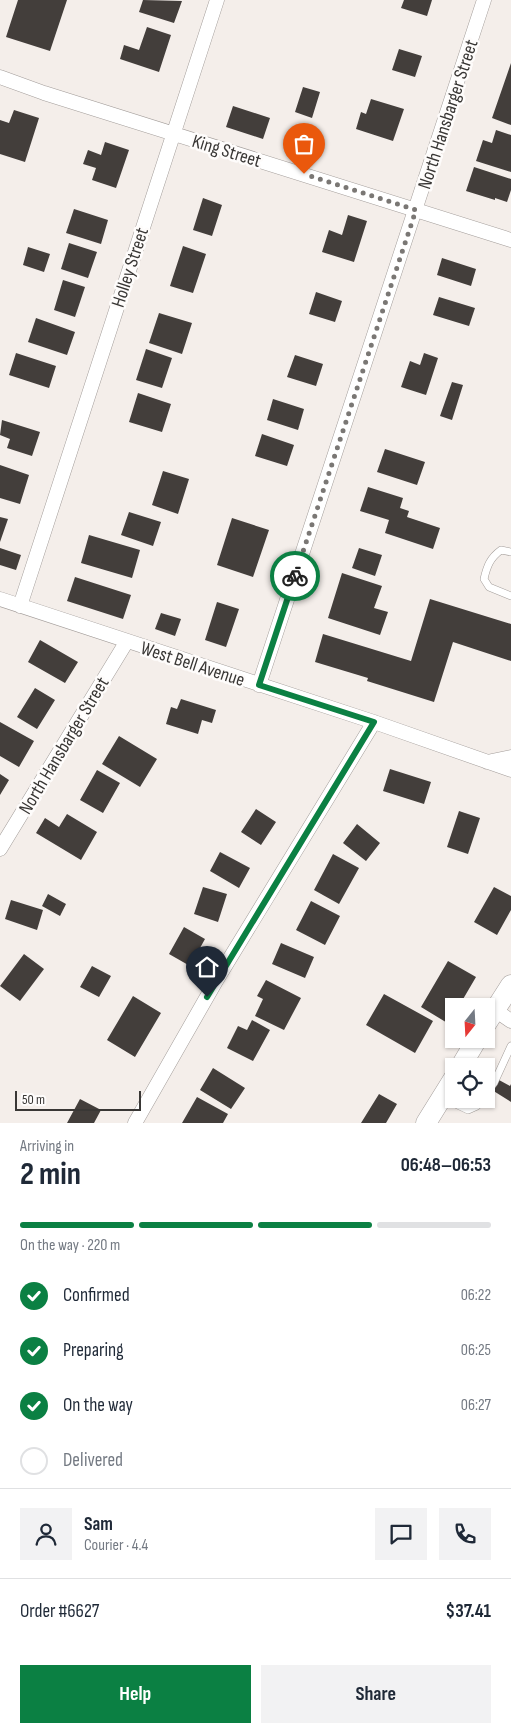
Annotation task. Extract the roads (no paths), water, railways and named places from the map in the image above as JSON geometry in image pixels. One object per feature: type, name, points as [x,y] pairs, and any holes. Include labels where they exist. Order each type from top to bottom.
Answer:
[{"type":"main road","points":[[497,1018],[511,985]]},
{"type":"main road","points":[[426,1123],[445,1093]]},
{"type":"street","name":"Holley Street","points":[[20,606],[217,0]]},
{"type":"street","name":"North Hansbarger Street","points":[[259,685],[484,0]]},
{"type":"street","name":"King Street","points":[[0,77],[511,240]]},
{"type":"street","name":"West Bell Avenue","points":[[0,599],[374,722],[511,770]]},
{"type":"street","name":"North Hansbarger Street","points":[[0,849],[127,641]]},
{"type":"street","points":[[135,1123],[216,981],[374,722]]},
{"type":"street","points":[[486,762],[511,757]]},
{"type":"lane","points":[[511,552],[501,550],[492,557],[484,579],[489,587],[511,596]]},
{"type":"lane","points":[[495,1081],[511,1046]]}]
